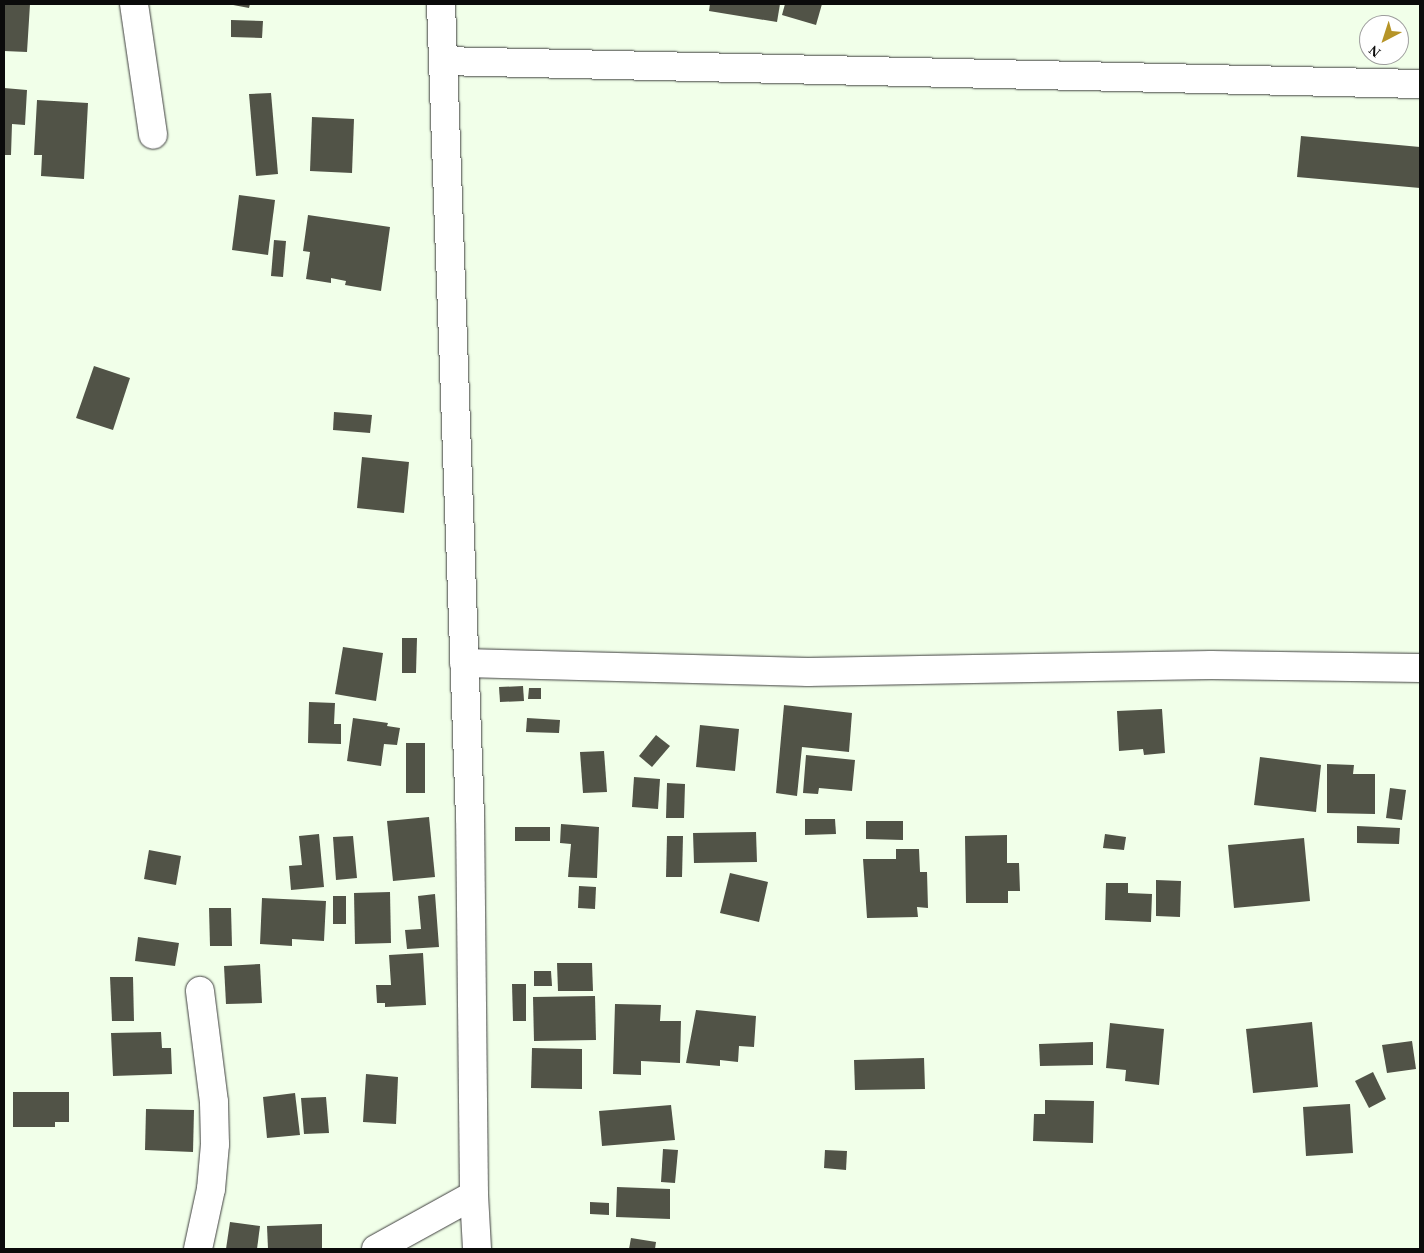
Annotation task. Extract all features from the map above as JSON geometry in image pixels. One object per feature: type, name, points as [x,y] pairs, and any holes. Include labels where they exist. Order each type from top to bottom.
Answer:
[{"type":"street","points":[[134,4],[153,135]]},
{"type":"street","points":[[440,4],[464,663],[474,1048],[474,1194],[477,1249]]},
{"type":"street","points":[[442,61],[1420,84]]},
{"type":"street","points":[[464,663],[808,672],[1211,665],[1420,668]]},
{"type":"street","points":[[198,1249],[211,1189],[215,1144],[214,1102],[200,991]]},
{"type":"street","points":[[376,1249],[474,1194]]},
{"type":"building","points":[[4,4],[30,4],[27,52],[4,51]]},
{"type":"building","points":[[228,4],[250,4],[249,8]]},
{"type":"building","points":[[710,4],[780,4],[777,22],[709,11]]},
{"type":"building","points":[[785,4],[822,4],[816,25],[782,15]]},
{"type":"building","points":[[231,20],[263,21],[262,38],[231,37]]},
{"type":"building","points":[[4,88],[27,90],[25,125],[12,124],[11,155],[4,155]]},
{"type":"building","points":[[271,93],[278,174],[256,176],[249,94]]},
{"type":"building","points":[[37,100],[88,103],[84,179],[41,176],[42,155],[34,155]]},
{"type":"building","points":[[312,117],[354,119],[352,173],[310,171]]},
{"type":"building","points":[[1301,136],[1420,147],[1420,188],[1297,177]]},
{"type":"building","points":[[239,195],[275,200],[268,255],[232,250]]},
{"type":"building","points":[[308,215],[390,227],[381,291],[345,285],[346,281],[331,278],[331,283],[306,279],[310,252],[303,251]]},
{"type":"building","points":[[274,240],[286,241],[283,277],[271,276]]},
{"type":"building","points":[[94,366],[130,378],[113,430],[76,418]]},
{"type":"building","points":[[334,412],[372,415],[370,433],[333,430]]},
{"type":"building","points":[[362,457],[409,462],[404,513],[357,508]]},
{"type":"building","points":[[402,638],[417,638],[416,673],[402,673]]},
{"type":"building","points":[[343,647],[383,653],[376,701],[335,694]]},
{"type":"building","points":[[523,686],[524,701],[500,702],[499,687]]},
{"type":"building","points":[[529,688],[541,688],[541,699],[528,699]]},
{"type":"building","points":[[309,702],[335,703],[334,724],[341,724],[341,744],[308,743]]},
{"type":"building","points":[[784,705],[852,713],[849,752],[802,747],[797,796],[776,793]]},
{"type":"building","points":[[1162,709],[1165,753],[1144,755],[1143,749],[1119,751],[1117,711]]},
{"type":"building","points":[[353,718],[388,723],[387,726],[400,728],[397,745],[384,744],[381,766],[347,761]]},
{"type":"building","points":[[527,718],[560,720],[559,733],[526,732]]},
{"type":"building","points":[[700,725],[739,729],[735,771],[696,767]]},
{"type":"building","points":[[656,735],[670,746],[652,767],[639,756]]},
{"type":"building","points":[[406,743],[425,743],[425,793],[406,793]]},
{"type":"building","points":[[604,751],[607,792],[583,793],[580,752]]},
{"type":"building","points":[[806,755],[855,760],[852,791],[819,788],[818,794],[803,793]]},
{"type":"building","points":[[1260,757],[1321,765],[1316,812],[1254,805]]},
{"type":"building","points":[[1327,764],[1354,765],[1353,774],[1375,774],[1375,814],[1327,813]]},
{"type":"building","points":[[634,777],[660,779],[658,809],[632,807]]},
{"type":"building","points":[[667,783],[685,784],[684,818],[666,818]]},
{"type":"building","points":[[1390,788],[1406,790],[1402,820],[1386,818]]},
{"type":"building","points":[[429,817],[435,877],[393,881],[387,821]]},
{"type":"building","points":[[805,819],[835,819],[836,834],[805,835]]},
{"type":"building","points":[[866,821],[903,821],[903,840],[866,839]]},
{"type":"building","points":[[561,824],[599,827],[597,878],[568,877],[571,844],[560,843]]},
{"type":"building","points":[[1357,826],[1400,828],[1399,844],[1357,843]]},
{"type":"building","points":[[515,827],[550,827],[550,841],[515,841]]},
{"type":"building","points":[[756,832],[757,862],[694,863],[693,833]]},
{"type":"building","points":[[319,834],[324,887],[291,890],[289,866],[302,865],[299,836]]},
{"type":"building","points":[[1105,834],[1126,837],[1124,850],[1103,848]]},
{"type":"building","points":[[1007,835],[1007,863],[1019,863],[1020,891],[1008,891],[1008,903],[966,903],[965,836]]},
{"type":"building","points":[[353,836],[357,878],[336,880],[333,837]]},
{"type":"building","points":[[667,836],[683,836],[682,877],[666,877]]},
{"type":"building","points":[[1304,838],[1310,901],[1234,908],[1228,845]]},
{"type":"building","points":[[896,849],[919,849],[920,872],[927,872],[928,908],[917,907],[918,917],[867,918],[863,859],[896,859]]},
{"type":"building","points":[[149,850],[181,856],[176,885],[144,879]]},
{"type":"building","points":[[730,873],[768,882],[759,922],[720,913]]},
{"type":"building","points":[[1156,880],[1181,881],[1180,917],[1156,916]]},
{"type":"building","points":[[1106,883],[1128,883],[1128,893],[1152,894],[1151,922],[1105,920]]},
{"type":"building","points":[[579,886],[596,887],[595,909],[578,908]]},
{"type":"building","points":[[390,892],[391,943],[355,944],[354,893]]},
{"type":"building","points":[[435,894],[439,947],[407,949],[405,930],[421,929],[418,896]]},
{"type":"building","points":[[333,896],[346,896],[346,924],[333,924]]},
{"type":"building","points":[[262,898],[326,901],[324,941],[292,939],[292,946],[260,944]]},
{"type":"building","points":[[209,908],[231,908],[232,946],[210,946]]},
{"type":"building","points":[[138,937],[179,943],[175,966],[135,961]]},
{"type":"building","points":[[423,953],[426,1005],[385,1007],[385,1003],[377,1003],[376,985],[391,985],[389,955]]},
{"type":"building","points":[[557,963],[592,963],[593,991],[558,991]]},
{"type":"building","points":[[260,964],[262,1003],[226,1004],[224,966]]},
{"type":"building","points":[[534,971],[551,971],[552,986],[534,986]]},
{"type":"building","points":[[110,977],[133,977],[134,1021],[112,1021]]},
{"type":"building","points":[[512,984],[526,984],[526,1021],[513,1021]]},
{"type":"building","points":[[595,996],[596,1040],[534,1041],[533,997]]},
{"type":"building","points":[[615,1004],[661,1005],[660,1021],[681,1021],[680,1063],[641,1061],[641,1075],[613,1074]]},
{"type":"building","points":[[696,1010],[756,1016],[754,1047],[739,1046],[738,1062],[720,1060],[720,1066],[686,1063]]},
{"type":"building","points":[[1312,1022],[1318,1087],[1253,1093],[1246,1029]]},
{"type":"building","points":[[1110,1023],[1164,1029],[1159,1085],[1125,1081],[1126,1070],[1106,1068]]},
{"type":"building","points":[[161,1032],[162,1048],[171,1048],[172,1074],[113,1076],[111,1033]]},
{"type":"building","points":[[1412,1041],[1416,1069],[1387,1073],[1382,1045]]},
{"type":"building","points":[[1093,1042],[1093,1065],[1040,1066],[1039,1044]]},
{"type":"building","points":[[532,1048],[582,1049],[582,1089],[531,1088]]},
{"type":"building","points":[[924,1058],[925,1089],[855,1090],[854,1060]]},
{"type":"building","points":[[1373,1072],[1386,1099],[1369,1108],[1355,1081]]},
{"type":"building","points":[[366,1074],[398,1077],[396,1124],[363,1122]]},
{"type":"building","points":[[13,1092],[69,1092],[69,1122],[55,1122],[55,1127],[13,1127]]},
{"type":"building","points":[[295,1093],[300,1135],[267,1138],[263,1097]]},
{"type":"building","points":[[326,1097],[329,1133],[304,1134],[301,1098]]},
{"type":"building","points":[[1045,1100],[1094,1101],[1093,1143],[1033,1141],[1034,1114],[1045,1114]]},
{"type":"building","points":[[1350,1104],[1353,1153],[1306,1156],[1303,1107]]},
{"type":"building","points":[[671,1105],[675,1140],[602,1146],[599,1111]]},
{"type":"building","points":[[146,1109],[194,1110],[193,1152],[145,1150]]},
{"type":"building","points":[[663,1149],[678,1150],[675,1183],[661,1182]]},
{"type":"building","points":[[825,1150],[847,1151],[846,1170],[824,1168]]},
{"type":"building","points":[[617,1187],[670,1189],[670,1219],[616,1217]]},
{"type":"building","points":[[590,1202],[609,1203],[609,1215],[590,1214]]},
{"type":"building","points":[[230,1222],[260,1226],[257,1249],[226,1249]]},
{"type":"building","points":[[322,1224],[322,1249],[268,1249],[267,1226]]},
{"type":"building","points":[[631,1238],[656,1242],[655,1249],[629,1249]]}]
